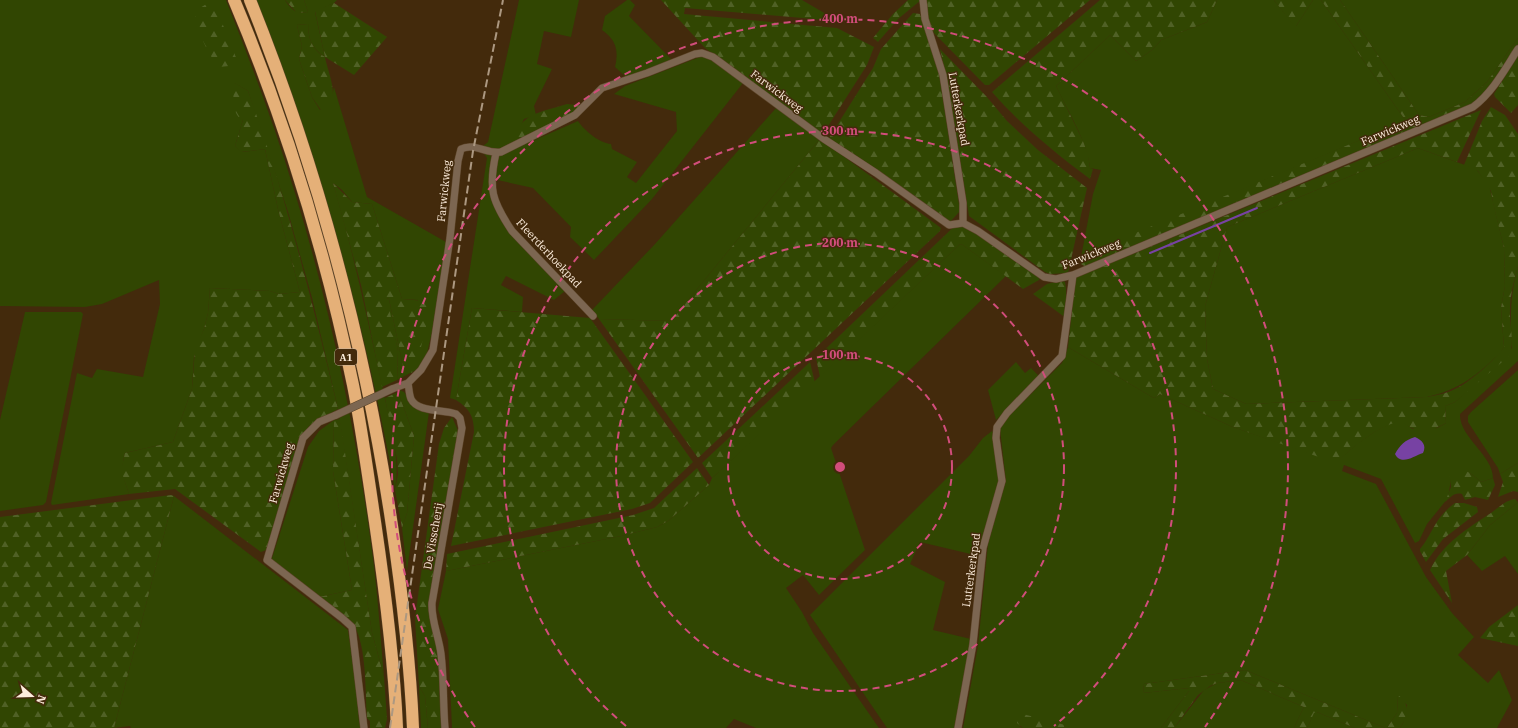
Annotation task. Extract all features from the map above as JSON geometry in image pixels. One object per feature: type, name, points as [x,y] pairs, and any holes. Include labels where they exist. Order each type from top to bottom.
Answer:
[{"type":"highway","name":"A1","points":[[234,0],[292,156],[316,237],[353,385],[385,598],[397,728]]},
{"type":"highway","name":"A1","points":[[250,0],[298,128],[321,201],[370,393],[396,554],[406,631],[413,728]]},
{"type":"street","name":"Lutterkerkpad","points":[[923,0],[925,19],[943,75],[963,202],[963,223]]},
{"type":"street","name":"Farwickweg","points":[[364,728],[352,627],[267,560],[304,438],[319,422],[408,383],[427,362],[434,342],[450,238],[459,152],[463,148],[468,147],[496,153],[575,115],[602,88],[702,53],[713,57],[824,139],[876,173],[948,225],[963,223],[978,231],[1044,277],[1056,279],[1073,275],[1473,107],[1483,100],[1490,91],[1518,49]]},
{"type":"street","name":"Fleerderhoekpad","points":[[496,153],[492,193],[502,215],[512,231],[594,316]]},
{"type":"street","name":"Lutterkerkpad","points":[[958,728],[973,644],[983,548],[1002,481],[996,438],[997,427],[1007,412],[1062,356],[1073,275]]},
{"type":"street","name":"De Visscherij","points":[[408,383],[411,399],[415,404],[424,408],[456,414],[460,418],[462,428],[432,603],[433,617],[438,635],[441,656],[444,728]]},
{"type":"green space","points":[[0,0],[226,0],[275,131],[291,181],[320,281],[332,332],[353,434],[370,537],[375,572],[384,677],[372,633],[338,409],[312,298],[288,212],[248,91],[234,83],[243,120],[235,146],[242,152],[265,149],[278,209],[300,292],[279,294],[270,291],[210,288],[208,313],[194,357],[192,389],[173,442],[125,453],[123,469],[129,494],[52,505],[51,503],[77,373],[92,378],[97,369],[143,377],[160,304],[159,280],[102,304],[85,307],[0,306]]},
{"type":"green space","points":[[213,0],[239,65],[219,67],[207,49],[199,32],[195,11]]},
{"type":"green space","points":[[256,0],[285,0],[297,12],[308,12],[304,0],[337,0],[315,12],[325,57],[314,47],[310,39],[308,24],[297,25],[302,46],[299,59],[312,97],[320,110],[332,96],[334,87],[367,197],[446,242],[432,332],[425,362],[420,368],[397,380],[398,351],[386,298],[389,299],[403,366],[418,300],[402,299],[372,204],[352,202],[342,190],[333,183],[353,258],[391,424],[396,464],[395,490],[369,365],[338,242],[320,180],[300,120]]},
{"type":"green space","points":[[285,0],[304,0],[308,12],[297,13]]},
{"type":"green space","points":[[519,0],[579,0],[571,37],[544,31],[537,64],[552,69],[534,106],[536,115],[524,119],[513,144],[497,150],[483,146],[488,142]]},
{"type":"green space","points":[[627,0],[630,0],[635,5],[629,16],[672,60],[627,78],[615,67],[617,55],[615,46],[607,34],[602,30],[605,16]]},
{"type":"green space","points":[[661,0],[802,0],[838,21],[685,8],[684,14],[837,28],[874,47],[867,65],[823,134],[705,48]]},
{"type":"green space","points":[[908,0],[921,0],[898,19],[878,42],[873,38],[893,14]]},
{"type":"green space","points":[[926,0],[1090,0],[989,85],[985,85],[934,33],[926,12]]},
{"type":"green space","points":[[1100,0],[1217,0],[1207,22],[1161,40],[1152,50],[1136,61],[1110,35],[1056,86],[1083,141],[1088,155],[1090,168],[1093,169],[1090,179],[1038,138],[1014,116],[992,92]]},
{"type":"green space","points":[[1217,0],[1274,0],[1296,26],[1313,0],[1321,0],[1406,121],[1081,257],[1093,194],[1101,170],[1090,168],[1081,137],[1056,86],[1110,35],[1136,61],[1152,50],[1161,40],[1207,22]]},
{"type":"green space","points":[[1274,0],[1313,0],[1296,26],[1294,26]]},
{"type":"green space","points":[[1321,0],[1340,0],[1419,115],[1429,117],[1465,102],[1487,82],[1518,38],[1518,44],[1491,86],[1472,106],[1086,267],[1081,264],[1081,257],[1099,248],[1406,121]]},
{"type":"green space","points":[[1340,0],[1518,0],[1518,38],[1487,82],[1465,102],[1429,117],[1419,115]]},
{"type":"green space","points":[[334,3],[387,37],[354,75],[325,57],[315,11]]},
{"type":"green space","points":[[913,13],[920,14],[939,73],[960,211],[949,223],[829,138],[873,68],[881,49]]},
{"type":"green space","points":[[308,24],[310,39],[314,47],[325,57],[331,79],[333,95],[332,102],[328,107],[321,110],[312,97],[299,59],[302,46],[297,25]]},
{"type":"green space","points":[[940,49],[986,96],[1007,121],[1038,150],[1087,188],[1068,273],[1050,274],[1045,272],[969,216],[948,84]]},
{"type":"green space","points":[[705,55],[743,83],[652,199],[594,260],[570,237],[571,227],[533,188],[493,179],[498,156],[578,121],[592,136],[611,144],[612,149],[637,162],[627,177],[636,183],[677,131],[676,112],[614,94],[625,86]]},
{"type":"green space","points":[[1518,56],[1518,105],[1511,113],[1495,97],[1494,94]]},
{"type":"green space","points":[[233,82],[248,91],[262,130],[308,288],[338,409],[309,426],[300,440],[268,545],[266,550],[261,552],[175,489],[129,494],[122,473],[125,453],[173,442],[192,389],[195,350],[204,329],[208,313],[210,288],[270,291],[279,294],[300,292],[278,209],[265,149],[241,152],[235,146],[243,120],[239,117],[235,109]]},
{"type":"green space","points":[[567,104],[588,106],[513,144],[520,126],[532,115]]},
{"type":"green space","points":[[777,107],[820,139],[671,321],[599,319],[592,310],[655,244]]},
{"type":"green space","points":[[1491,107],[1505,115],[1518,134],[1518,266],[1512,288],[1510,304],[1512,346],[1508,357],[1455,402],[1445,406],[1446,423],[1439,427],[1422,431],[1412,428],[1400,421],[1391,424],[1366,438],[1336,463],[1233,427],[1160,394],[1154,398],[1068,347],[1073,301],[1072,286],[1075,278],[1481,110],[1457,162],[1418,148],[1227,227],[1205,306],[1207,359],[1213,389],[1246,404],[1427,397],[1454,390],[1476,375],[1501,352],[1504,347],[1501,308],[1505,286],[1504,248],[1491,191],[1478,171],[1464,165],[1482,121]]},
{"type":"green space","points":[[820,139],[941,228],[940,231],[698,458],[599,319],[671,321]]},
{"type":"green space","points":[[1418,148],[1476,169],[1489,185],[1504,248],[1505,286],[1501,308],[1504,347],[1501,352],[1484,368],[1458,386],[1427,397],[1246,404],[1213,389],[1207,359],[1205,306],[1227,227]]},
{"type":"green space","points":[[482,151],[491,155],[491,199],[507,230],[565,291],[554,300],[506,276],[501,285],[523,297],[522,312],[472,308],[456,400],[450,398],[487,158]]},
{"type":"green space","points":[[333,183],[352,202],[372,204],[402,299],[425,301],[431,307],[419,355],[412,373],[403,366],[389,299],[387,298],[398,351],[397,380],[382,387],[361,285]]},
{"type":"green space","points":[[962,219],[1040,278],[1039,280],[1023,289],[960,244],[820,377],[816,358]]},
{"type":"green space","points":[[960,244],[1006,276],[833,445],[831,448],[865,550],[819,595],[803,575],[786,588],[802,612],[813,633],[879,728],[756,728],[734,719],[726,728],[452,728],[448,639],[438,609],[446,571],[621,536],[657,527],[668,521],[709,485],[712,478]]},
{"type":"green space","points":[[1518,266],[1518,361],[1460,414],[1461,422],[1465,430],[1488,462],[1492,470],[1493,478],[1481,482],[1470,473],[1451,479],[1448,498],[1427,524],[1419,541],[1415,543],[1381,479],[1344,465],[1342,471],[1376,484],[1426,577],[1452,613],[1474,637],[1458,655],[1488,683],[1499,670],[1512,700],[1497,728],[1400,728],[1403,723],[1407,705],[1398,696],[1397,713],[1387,728],[1385,728],[1245,670],[1144,684],[1143,693],[1189,688],[1189,691],[1161,728],[1064,728],[1065,725],[1019,726],[1023,728],[963,728],[978,646],[988,544],[1006,481],[1000,429],[1002,423],[1062,363],[1068,347],[1154,398],[1160,394],[1233,427],[1336,462],[1358,443],[1391,423],[1400,420],[1413,429],[1437,428],[1446,423],[1445,406],[1455,402],[1512,348],[1511,307],[1513,287]]},
{"type":"green space","points":[[1062,280],[1065,282],[1066,288],[1066,318],[1033,294],[1047,284]]},
{"type":"green space","points":[[472,308],[590,318],[693,462],[650,503],[632,509],[451,546],[474,432],[473,421],[470,413],[456,400]]},
{"type":"green space","points":[[25,312],[81,312],[83,314],[46,502],[43,505],[0,511],[0,420]]},
{"type":"green space","points":[[810,362],[815,383],[712,478],[702,463]]},
{"type":"green space","points":[[1016,362],[1025,373],[1031,368],[1040,377],[996,420],[988,390]]},
{"type":"green space","points":[[1518,370],[1518,463],[1500,474],[1498,468],[1468,422],[1468,416]]},
{"type":"green space","points":[[400,390],[404,392],[410,400],[429,412],[407,571],[402,528],[407,513],[414,436],[398,392]]},
{"type":"green space","points":[[398,392],[414,436],[407,513],[402,528],[395,490],[398,474],[397,459],[385,398]]},
{"type":"green space","points":[[452,417],[459,433],[429,604],[438,653],[441,728],[428,728],[425,696],[419,686],[415,618],[439,444],[444,428]]},
{"type":"green space","points":[[340,419],[372,633],[384,677],[387,719],[385,728],[370,728],[370,721],[367,718],[363,657],[358,634],[354,625],[319,597],[352,590],[333,471],[334,420]]},
{"type":"green space","points":[[334,420],[333,471],[352,590],[319,597],[271,561],[308,447],[319,431]]},
{"type":"green space","points":[[992,431],[994,433],[999,480],[979,556],[920,542],[910,564],[945,582],[933,630],[971,639],[956,728],[887,728],[810,615],[969,456],[983,438]]},
{"type":"green space","points":[[1518,463],[1518,492],[1513,491],[1498,497],[1503,482],[1500,474]]},
{"type":"green space","points":[[1457,467],[1470,473],[1481,482],[1493,478],[1495,485],[1488,500],[1475,497],[1465,500],[1462,494],[1457,494],[1453,495],[1445,502],[1451,487],[1449,468]]},
{"type":"green space","points":[[697,468],[709,485],[668,521],[657,527],[621,536],[446,571],[447,554],[633,515],[654,508]]},
{"type":"green space","points":[[171,495],[174,496],[114,728],[0,728],[0,517]]},
{"type":"green space","points":[[174,496],[348,630],[356,685],[359,721],[362,728],[131,728],[130,726],[114,728]]},
{"type":"green space","points":[[1515,499],[1518,502],[1490,525],[1467,555],[1446,571],[1452,603],[1430,570],[1435,561],[1441,552],[1456,537],[1505,503]]},
{"type":"green space","points":[[1518,502],[1518,574],[1505,556],[1482,571],[1467,555],[1490,525]]},
{"type":"green space","points":[[1455,503],[1464,503],[1477,507],[1478,512],[1443,539],[1426,562],[1420,549],[1438,520]]},
{"type":"green space","points":[[1518,605],[1518,646],[1480,638],[1489,627]]},
{"type":"green space","points":[[1245,670],[1385,728],[1355,728],[1317,712],[1314,713],[1307,728],[1294,728],[1304,707],[1241,680],[1217,683],[1210,686],[1198,695],[1174,728],[1161,728],[1189,691],[1189,688],[1143,693],[1144,684]]},
{"type":"green space","points":[[1241,680],[1304,707],[1294,728],[1174,728],[1204,690],[1217,683]]},
{"type":"green space","points":[[419,686],[425,696],[428,728],[421,728]]},
{"type":"green space","points":[[1398,695],[1406,706],[1407,710],[1405,719],[1400,728],[1387,728],[1397,713]]},
{"type":"green space","points":[[1314,712],[1317,712],[1355,728],[1307,728]]},
{"type":"green space","points":[[1019,713],[1065,725],[1064,728],[1023,728],[1017,723]]},
{"type":"shaded area","points":[[1415,437],[1424,445],[1423,453],[1404,460],[1398,458],[1395,454],[1401,445]]},
{"type":"waterway","points":[[1150,253],[1257,208]]},
{"type":"railway","points":[[390,728],[473,151],[503,0]]}]
